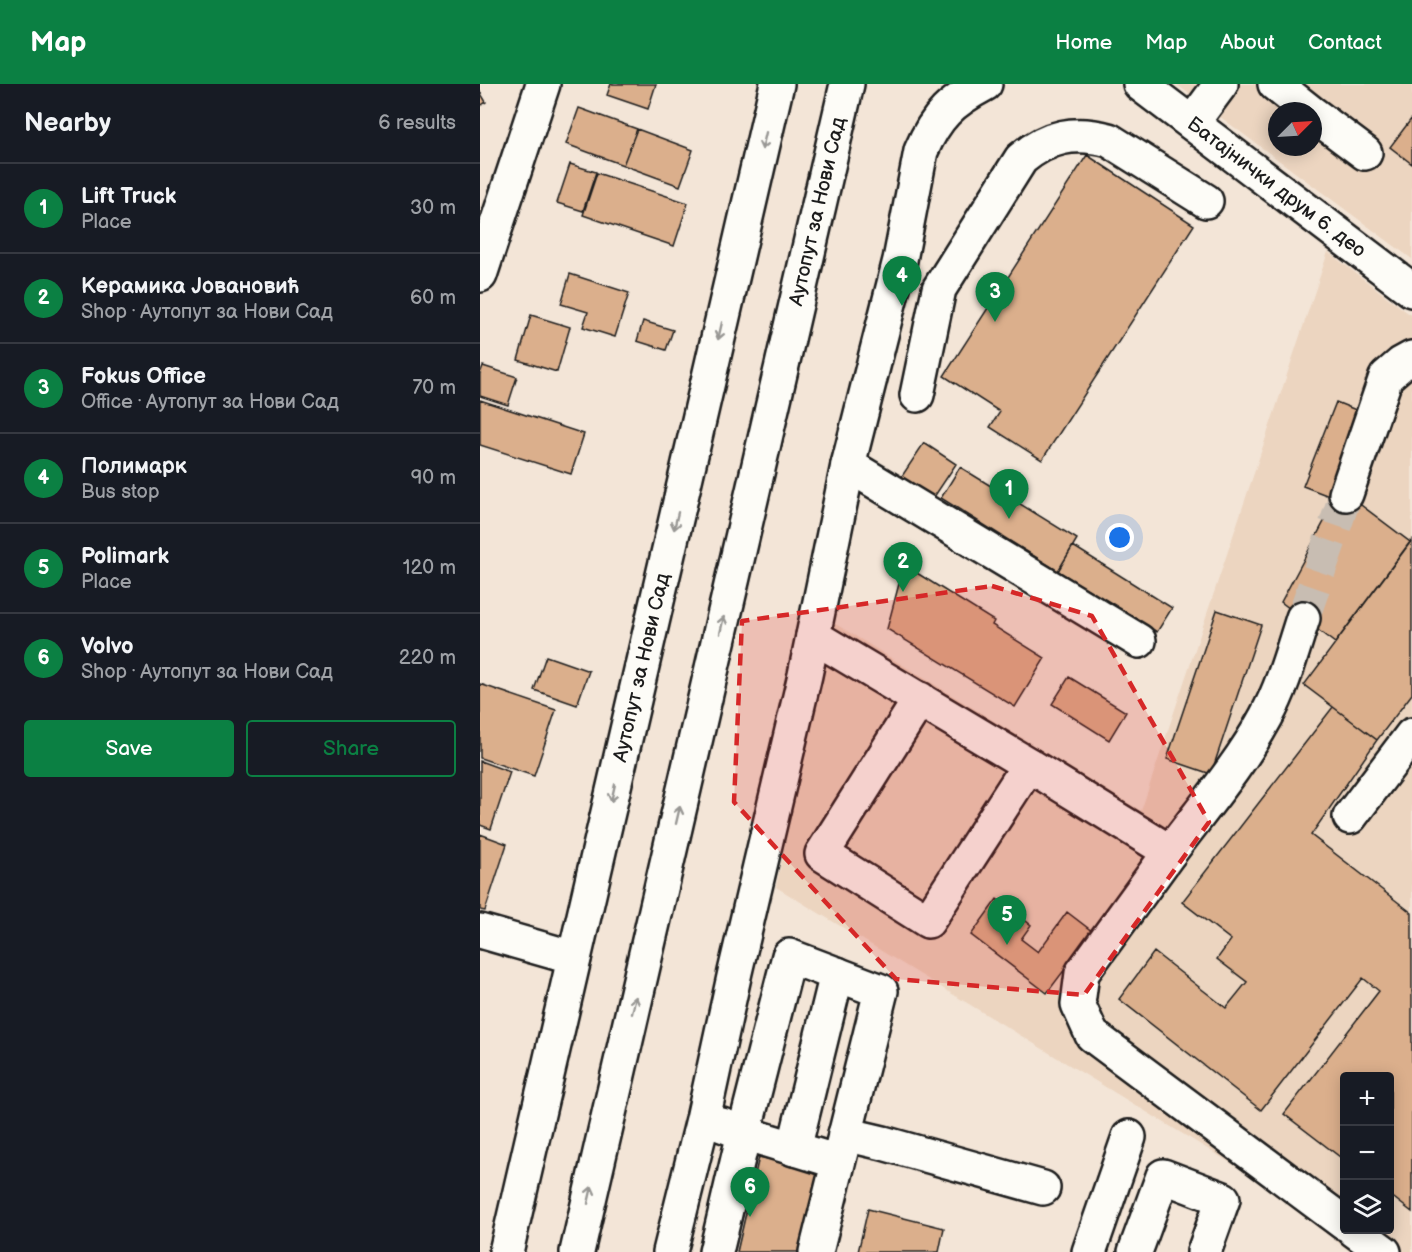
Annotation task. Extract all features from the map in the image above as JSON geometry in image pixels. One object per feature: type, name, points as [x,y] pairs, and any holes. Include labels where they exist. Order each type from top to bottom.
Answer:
[{"type":"main road","name":"Аутопут за Нови Сад","points":[[506,1252],[777,84]]},
{"type":"main road","name":"Аутопут за Нови Сад","points":[[577,1252],[847,84]]},
{"type":"main road","points":[[670,1252],[703,1119],[813,636],[848,465],[900,260],[921,151],[946,109],[958,99],[985,84]]},
{"type":"main road","name":"Батајнички друм 6. део","points":[[1140,84],[1412,290]]},
{"type":"main road","points":[[1184,117],[1196,84]]},
{"type":"main road","points":[[1184,117],[1221,84]]},
{"type":"main road","points":[[1275,84],[1298,102]]},
{"type":"main road","points":[[480,275],[538,86]]},
{"type":"main road","points":[[1322,121],[1365,153]]},
{"type":"main road","points":[[916,395],[939,289],[1021,159],[1034,148],[1070,136],[1090,135],[1109,140],[1206,201]]},
{"type":"main road","points":[[900,260],[939,289]]},
{"type":"main road","points":[[1346,494],[1386,377],[1412,358]]},
{"type":"main road","points":[[848,465],[1138,641]]},
{"type":"main road","points":[[1303,618],[1285,676],[1266,717],[1252,740],[1082,973],[1078,1004],[1092,1035],[1340,1220]]},
{"type":"main road","points":[[813,636],[1170,852]]},
{"type":"main road","points":[[920,699],[822,854],[928,921],[1029,765]]},
{"type":"main road","points":[[1350,817],[1412,735]]},
{"type":"main road","points":[[480,931],[574,958]]},
{"type":"main road","points":[[716,1252],[789,956],[881,991],[816,1252]]},
{"type":"main road","points":[[794,1149],[837,974]]},
{"type":"main road","points":[[703,1119],[794,1149],[842,1148],[1043,1188]]},
{"type":"main road","points":[[1089,1252],[1129,1137]]},
{"type":"main road","points":[[1135,1252],[1162,1176],[1223,1199],[1204,1252]]},
{"type":"main road","points":[[1226,1252],[1242,1206]]},
{"type":"main road","points":[[1359,1234],[1384,1252]]},
{"type":"highlighted area","points":[[992,586],[1092,616],[1209,822],[1084,995],[896,979],[734,802],[742,621]]},
{"type":"shaded area","points":[[1176,84],[1412,84],[1412,259],[1273,156],[1322,156],[1322,102],[1268,102],[1268,152]]},
{"type":"shaded area","points":[[1328,252],[1412,316],[1412,1252],[1351,1252],[1239,1168],[776,887],[827,643],[829,620],[1141,811]]},
{"type":"building","points":[[611,84],[656,84],[648,109],[607,95]]},
{"type":"building","points":[[480,92],[486,102],[480,106]]},
{"type":"building","points":[[579,108],[637,129],[623,165],[566,144]]},
{"type":"building","points":[[1412,118],[1412,164],[1390,147]]},
{"type":"building","points":[[637,129],[693,150],[680,186],[623,165]]},
{"type":"building","points":[[1087,155],[1194,225],[1042,460],[990,427],[1000,412],[944,376]]},
{"type":"building","points":[[570,164],[596,172],[583,211],[557,203]]},
{"type":"building","points":[[597,173],[688,203],[674,246],[583,215]]},
{"type":"building","points":[[570,274],[629,293],[615,337],[583,327],[588,312],[561,304]]},
{"type":"building","points":[[531,315],[570,327],[557,372],[518,360]]},
{"type":"building","points":[[643,321],[673,330],[666,350],[637,341]]},
{"type":"building","points":[[483,366],[517,377],[508,405],[480,396],[480,374]]},
{"type":"building","points":[[480,400],[584,434],[571,474],[480,445]]},
{"type":"building","points":[[1336,402],[1361,412],[1329,496],[1303,486]]},
{"type":"building","points":[[924,443],[956,464],[932,500],[900,479]]},
{"type":"building","points":[[960,467],[1077,539],[1058,571],[941,498]]},
{"type":"building","points":[[1341,490],[1410,542],[1335,643],[1281,602]]},
{"type":"building","points":[[1412,540],[1412,694],[1377,740],[1304,685]]},
{"type":"building","points":[[1073,546],[1172,608],[1157,632],[1058,571]]},
{"type":"building","points":[[904,565],[994,621],[992,625],[1045,658],[1015,707],[887,629]]},
{"type":"building","points":[[1217,610],[1261,625],[1211,774],[1167,759]]},
{"type":"building","points":[[546,656],[589,671],[577,705],[534,690]]},
{"type":"building","points":[[1069,677],[1126,712],[1109,740],[1052,704]]},
{"type":"building","points":[[480,684],[556,710],[534,776],[480,758]]},
{"type":"building","points":[[1333,707],[1377,740],[1311,835],[1412,913],[1412,1212],[1394,1198],[1394,1072],[1340,1072],[1340,1157],[1284,1114],[1379,991],[1363,978],[1261,1110],[1119,999],[1154,952],[1226,1008],[1247,982],[1217,959],[1231,940],[1182,902]]},
{"type":"building","points":[[480,761],[510,772],[491,829],[480,825]]},
{"type":"building","points":[[480,834],[507,844],[485,911],[480,910]]},
{"type":"building","points":[[997,899],[1031,925],[1021,939],[1038,952],[1067,912],[1093,932],[1047,993],[971,935]]},
{"type":"building","points":[[759,1157],[820,1171],[801,1252],[737,1252]]},
{"type":"building","points":[[868,1209],[944,1228],[939,1252],[858,1252]]},
{"type":"tunnel","points":[[1303,618],[1346,494]]},
{"type":"place","name":"Полимарк","points":[[902,306]]},
{"type":"place","name":"Fokus Office","points":[[995,322]]},
{"type":"place","name":"Lift Truck","points":[[1009,519]]},
{"type":"place","name":"Керамика Јовановић","points":[[903,592]]},
{"type":"place","name":"Polimark","points":[[1007,945]]},
{"type":"place","name":"Volvo","points":[[750,1217]]}]
